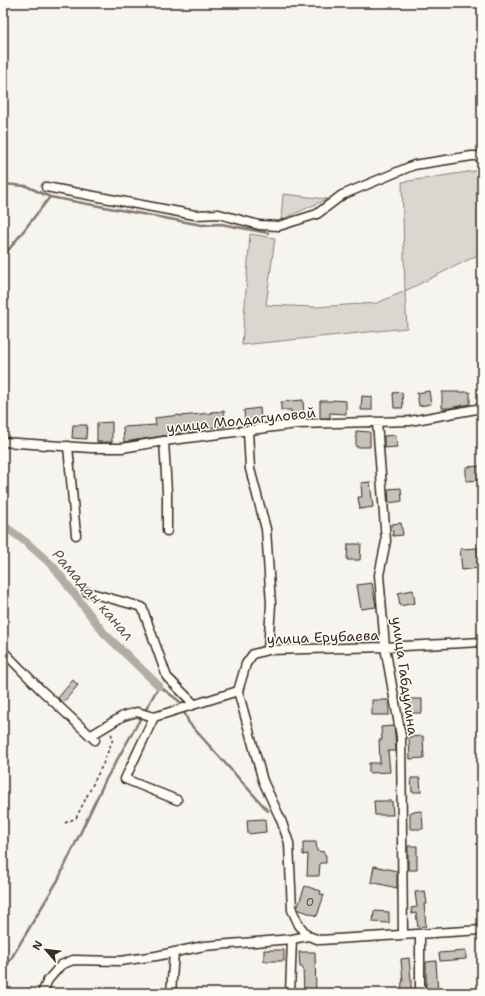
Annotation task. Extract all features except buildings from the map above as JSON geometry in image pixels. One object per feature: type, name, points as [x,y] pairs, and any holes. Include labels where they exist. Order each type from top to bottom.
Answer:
[{"type":"street","points":[[46,187],[195,215],[219,214],[259,225],[279,226],[317,214],[342,195],[414,165],[472,156],[482,156]]},
{"type":"street","name":"улица Молдагуловой","points":[[3,442],[122,448],[164,441],[297,424],[410,421],[482,408]]},
{"type":"street","name":"улица Габдулина","points":[[377,422],[386,541],[379,575],[385,647],[401,736],[403,935]]},
{"type":"street","points":[[248,431],[250,469],[266,529],[271,604],[268,650]]},
{"type":"street","points":[[164,441],[167,492],[167,531]]},
{"type":"street","points":[[68,446],[76,535]]},
{"type":"street","points":[[87,592],[142,607],[167,677],[194,704]]},
{"type":"street","name":"улица Ерубаева","points":[[238,691],[246,664],[253,654],[268,650],[385,647],[482,642]]},
{"type":"street","points":[[3,651],[39,688],[92,738],[109,724],[123,716],[137,712],[154,717],[238,691],[263,781],[281,820],[289,843],[292,910],[299,924],[308,936]]},
{"type":"street","points":[[154,717],[125,779],[177,800]]},
{"type":"street","points":[[42,993],[48,980],[61,965],[73,960],[120,960],[156,956],[204,946],[292,940],[308,936],[320,940],[482,930]]},
{"type":"street","points":[[420,934],[420,993]]},
{"type":"street","points":[[290,993],[292,940]]},
{"type":"street","points":[[171,993],[174,952]]},
{"type":"path","points":[[65,823],[76,818],[103,764],[113,740],[109,724]]},
{"type":"shaded area","points":[[481,170],[482,253],[405,291],[402,182]]},
{"type":"shaded area","points":[[283,194],[327,199],[281,220]]},
{"type":"shaded area","points":[[250,234],[275,238],[266,305],[315,307],[377,303],[405,291],[407,328],[242,345]]},
{"type":"waterway","points":[[3,184],[26,186],[50,197]]},
{"type":"waterway","points":[[3,257],[50,197],[202,225],[221,224],[268,233]]},
{"type":"waterway","name":"Рамадан канал","points":[[3,525],[26,542],[53,566],[104,633],[159,686]]},
{"type":"waterway","points":[[3,972],[58,880],[105,781],[159,686],[179,701],[189,723],[268,811]]}]
